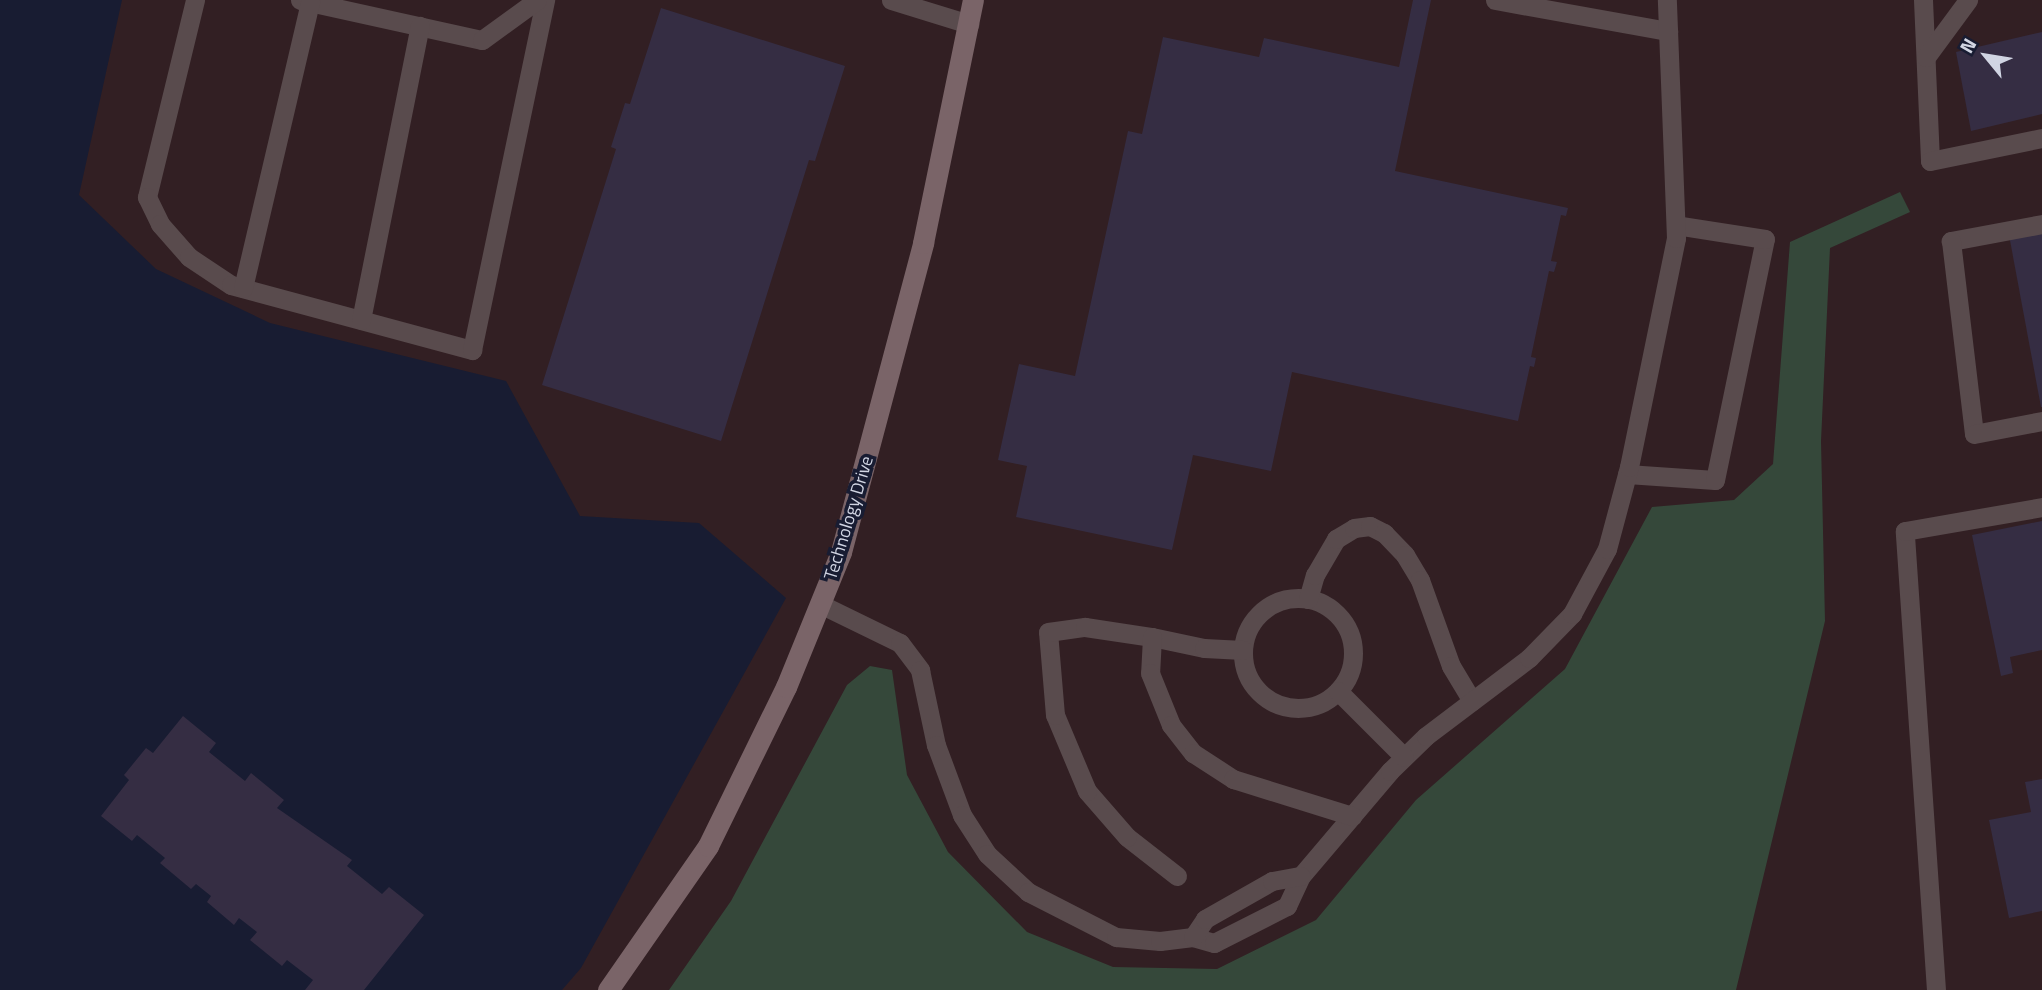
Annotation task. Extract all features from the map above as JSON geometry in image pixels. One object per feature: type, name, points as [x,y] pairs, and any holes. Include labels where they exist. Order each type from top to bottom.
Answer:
[{"type":"street","name":"Technology Drive","points":[[608,990],[708,846],[786,687],[841,552],[879,420],[923,243],[974,0]]},
{"type":"lane","points":[[195,0],[147,197],[160,224],[189,257],[243,288],[472,350],[544,0]]},
{"type":"lane","points":[[243,288],[305,1],[482,40],[537,0]]},
{"type":"lane","points":[[891,0],[969,24]]},
{"type":"lane","points":[[1495,0],[1668,31]]},
{"type":"lane","points":[[820,604],[900,643],[920,670],[936,745],[962,815],[987,854],[1028,892],[1116,937],[1160,941],[1193,937],[1214,943],[1287,906],[1301,876],[1404,757],[1530,658],[1572,614],[1608,549],[1627,474],[1676,225],[1667,0]]},
{"type":"lane","points":[[1923,0],[1930,161],[2042,138]]},
{"type":"lane","points":[[1925,22],[1934,0]]},
{"type":"lane","points":[[1926,57],[1968,0]]},
{"type":"lane","points":[[361,320],[420,26]]},
{"type":"lane","points":[[2042,224],[1951,241],[1974,434],[2042,421]]},
{"type":"lane","points":[[1627,474],[1715,480],[1765,239],[1676,225]]},
{"type":"lane","points":[[1936,990],[1905,531],[2042,507]]},
{"type":"lane","points":[[1308,599],[1315,575],[1336,539],[1354,528],[1370,526],[1384,533],[1405,555],[1420,580],[1451,666],[1472,701]]},
{"type":"lane","points":[[1308,599],[1329,607],[1350,634],[1351,669],[1338,691],[1317,705],[1282,706],[1254,687],[1246,672],[1243,650],[1252,622],[1264,610],[1279,601],[1308,599]]},
{"type":"lane","points":[[1177,876],[1127,837],[1087,791],[1055,715],[1048,669],[1048,632],[1085,627],[1204,648],[1243,650]]},
{"type":"lane","points":[[1152,637],[1150,673],[1171,725],[1193,753],[1233,779],[1352,816]]},
{"type":"lane","points":[[1338,691],[1404,757]]},
{"type":"lane","points":[[1193,937],[1205,919],[1272,881],[1301,876]]},
{"type":"shaded area","points":[[122,0],[2042,0],[2042,990],[562,990],[581,968],[786,598],[699,523],[580,516],[506,381],[270,323],[156,269],[79,195]]},
{"type":"green space","points":[[1900,192],[1910,212],[1830,248],[1821,441],[1825,621],[1736,990],[669,990],[731,901],[847,685],[870,666],[892,670],[907,775],[948,852],[1027,932],[1113,967],[1217,969],[1316,920],[1416,800],[1565,669],[1652,507],[1734,500],[1773,464],[1790,242]]},
{"type":"building","points":[[1413,0],[1431,0],[1395,171],[1568,208],[1566,216],[1561,215],[1551,261],[1557,262],[1554,272],[1549,271],[1531,357],[1536,358],[1534,367],[1530,366],[1518,421],[1292,372],[1271,471],[1193,455],[1172,550],[1016,517],[1027,466],[998,460],[1019,364],[1075,376],[1128,131],[1142,134],[1163,37],[1259,57],[1264,38],[1399,67]]},
{"type":"building","points":[[661,8],[845,66],[815,161],[809,160],[721,441],[542,385],[616,149],[611,147],[625,103],[630,104]]},
{"type":"building","points":[[2042,32],[2042,114],[1971,131],[1956,52]]},
{"type":"building","points":[[2042,229],[2042,407],[2041,407],[2009,235]]},
{"type":"building","points":[[2042,521],[2042,650],[2010,657],[2013,673],[2001,676],[1972,535]]},
{"type":"building","points":[[183,716],[216,743],[209,752],[245,781],[251,773],[284,800],[277,808],[352,860],[347,866],[382,894],[389,887],[424,915],[364,990],[305,990],[313,980],[287,960],[282,966],[250,940],[257,932],[239,918],[234,925],[207,902],[211,896],[196,884],[191,889],[160,863],[165,858],[137,835],[132,841],[101,816],[129,780],[124,775],[146,748],[153,753]]},
{"type":"building","points":[[2042,779],[2042,911],[2009,918],[1989,820],[2031,812],[2025,782]]}]
